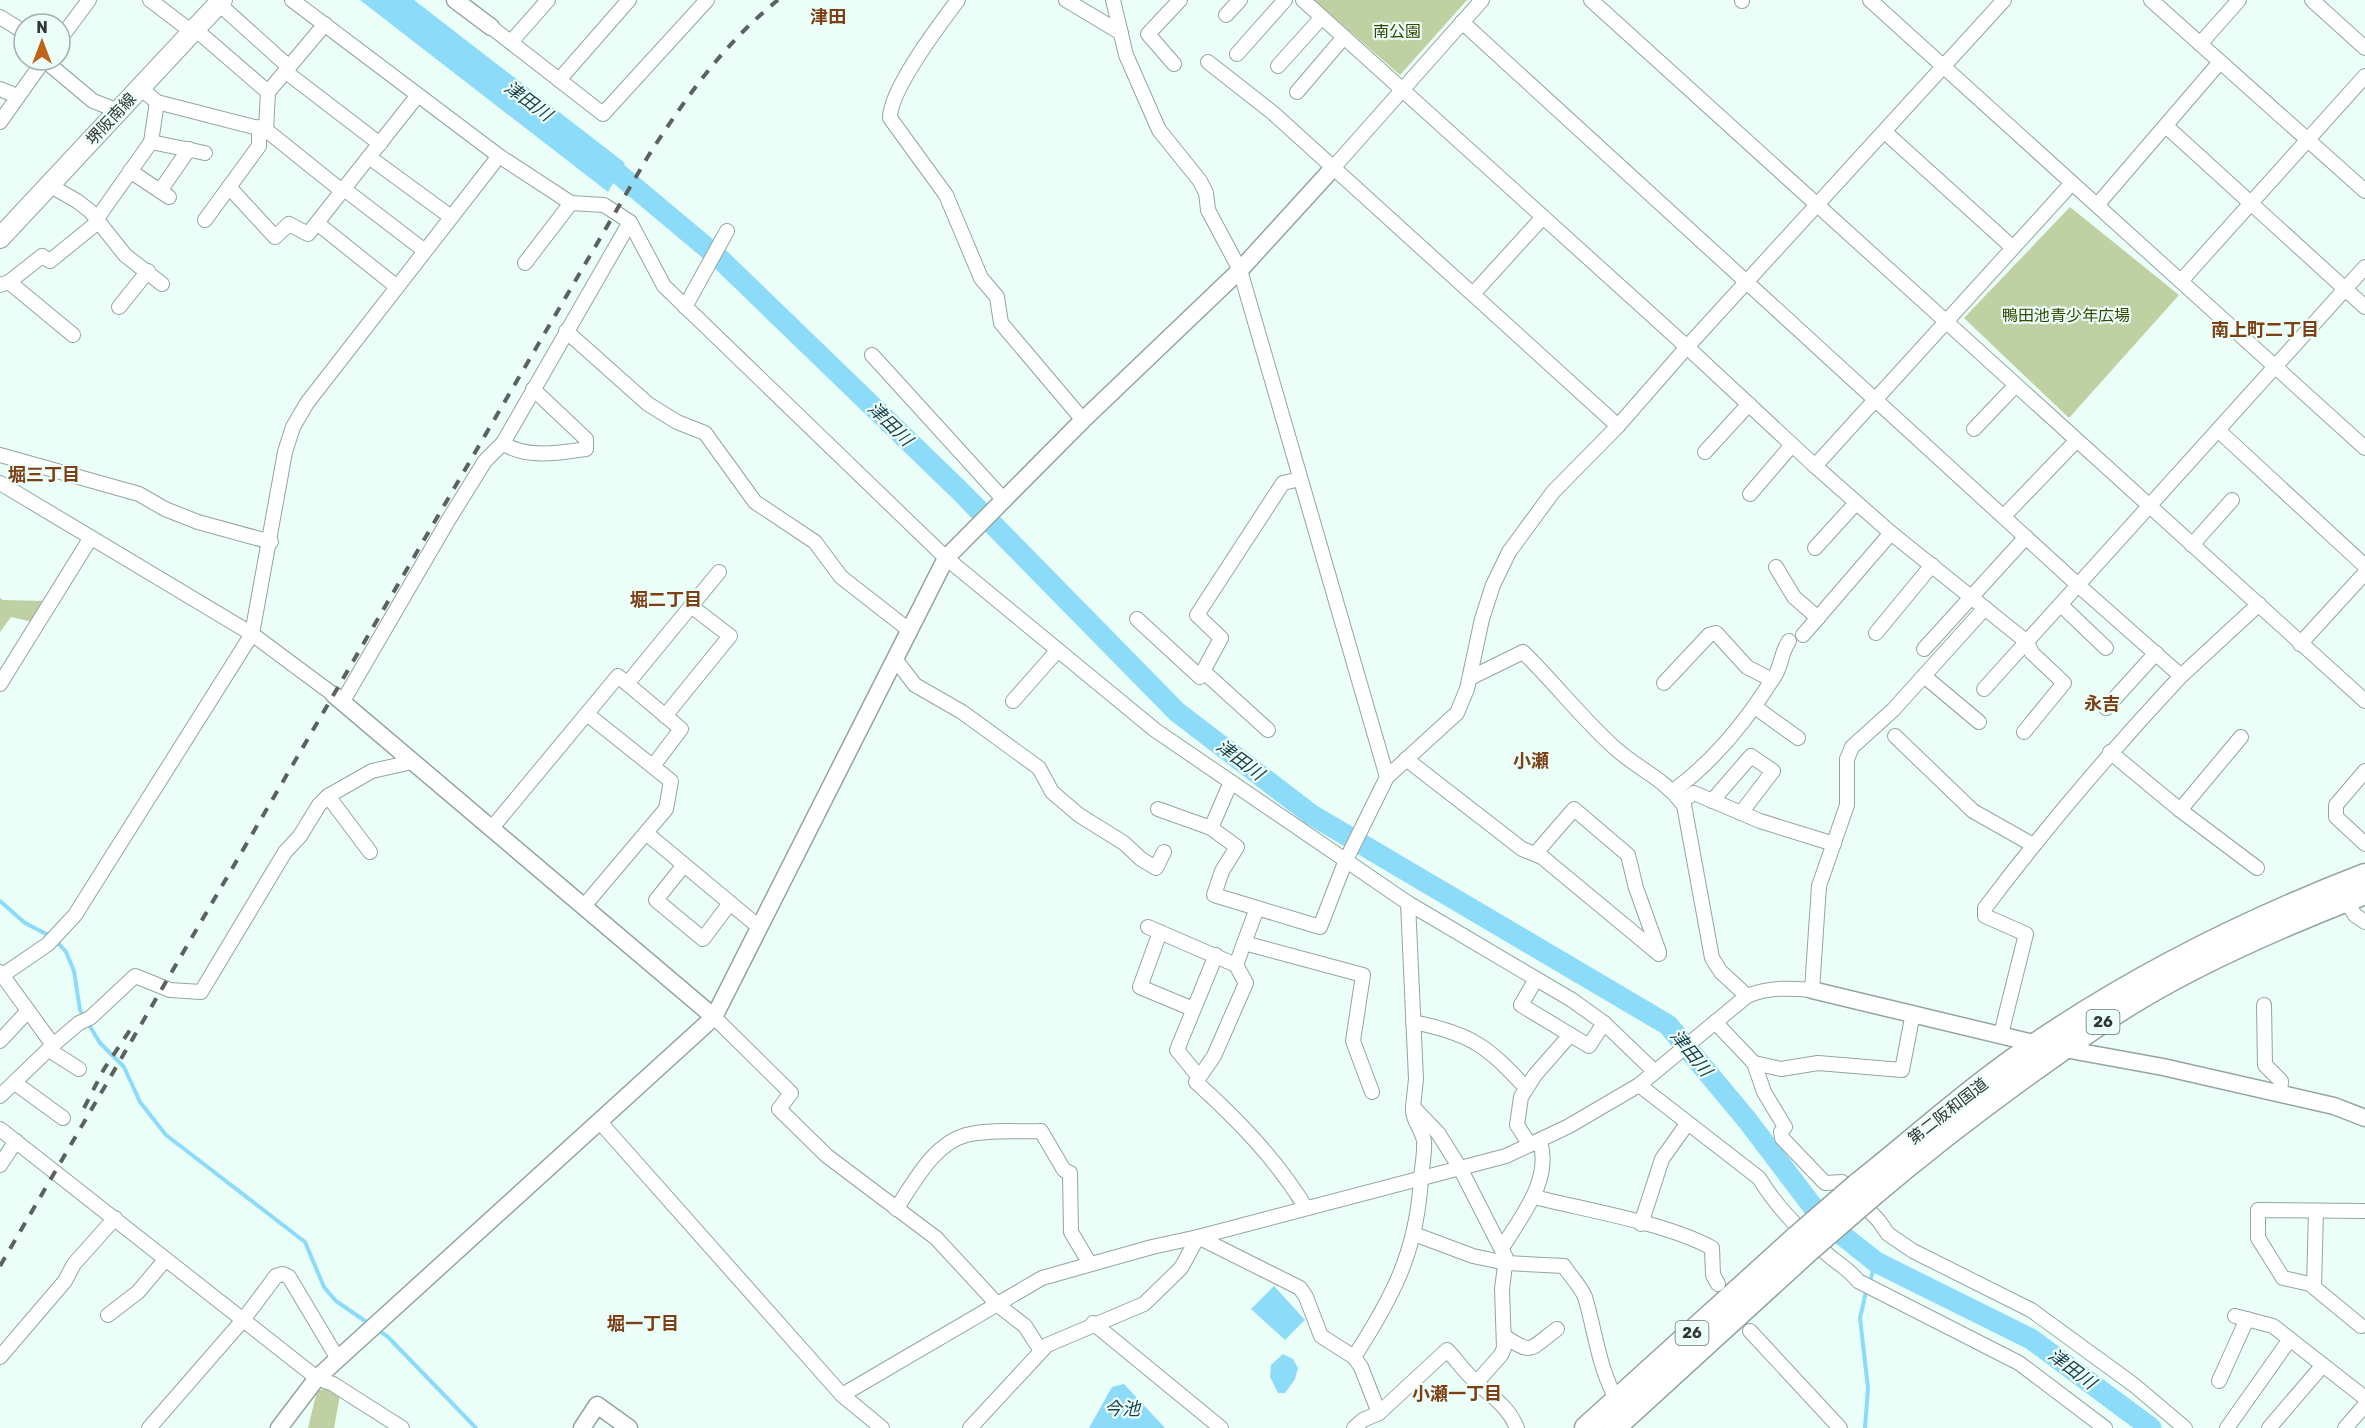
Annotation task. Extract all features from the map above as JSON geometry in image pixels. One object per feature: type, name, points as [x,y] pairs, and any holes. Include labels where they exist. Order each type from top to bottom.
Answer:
[{"type":"highway","name":"第二阪和国道","points":[[1586,1428],[1863,1192],[1955,1105],[2037,1044],[2125,988],[2213,942],[2278,910],[2365,875]]},
{"type":"highway","name":"第二阪和国道","points":[[1863,1192],[2109,1017],[2190,971],[2355,897]]},
{"type":"highway","name":"第二阪和国道","points":[[1614,1428],[1803,1243]]},
{"type":"main road","name":"堺阪南線","points":[[0,238],[220,2]]},
{"type":"street","points":[[72,23],[89,0]]},
{"type":"street","points":[[150,0],[194,31],[268,92]]},
{"type":"street","points":[[292,0],[499,156],[571,202],[604,205],[630,222],[664,286],[685,307],[946,558],[1155,730],[1408,903],[1536,979],[1604,1023],[1654,1071]]},
{"type":"street","points":[[455,0],[603,114],[707,0]]},
{"type":"street","points":[[511,42],[548,0]]},
{"type":"street","points":[[559,80],[629,0]]},
{"type":"street","points":[[958,0],[914,64],[890,107],[890,118],[946,195],[981,278],[998,297],[1000,323],[1083,420]]},
{"type":"street","points":[[1066,0],[1121,33]]},
{"type":"street","points":[[1113,0],[1126,55],[1159,130],[1200,181],[1206,193],[1208,210],[1240,270],[1387,777]]},
{"type":"street","points":[[1174,64],[1148,34],[1180,0]]},
{"type":"street","points":[[1226,15],[1240,0]]},
{"type":"street","points":[[1237,54],[1285,0]]},
{"type":"street","points":[[1303,0],[1687,346],[1815,466],[1891,533],[2027,642],[2032,653],[2064,683],[2024,732]]},
{"type":"street","points":[[279,1428],[317,1378],[714,1017],[946,558],[1083,420],[1240,270],[1482,0]]},
{"type":"street","points":[[1591,0],[1946,324],[2365,701]]},
{"type":"street","points":[[1870,0],[2365,448]]},
{"type":"street","points":[[1158,809],[1211,828],[1236,847],[1222,872],[1214,895],[1320,927],[1346,860],[1387,777],[1457,713],[1470,678],[1482,620],[1493,585],[1509,552],[1553,492],[1618,426],[1687,346],[1945,68],[2004,0]]},
{"type":"street","points":[[2151,0],[2365,191]]},
{"type":"street","points":[[2200,44],[2239,0]]},
{"type":"street","points":[[2312,0],[2365,48]]},
{"type":"street","points":[[220,2],[287,69],[380,144]]},
{"type":"street","points":[[1278,66],[1322,17]]},
{"type":"street","points":[[1462,22],[2078,585],[2181,676]]},
{"type":"street","points":[[205,220],[259,146],[268,92],[325,24]]},
{"type":"street","points":[[1297,92],[1344,37]]},
{"type":"street","points":[[1208,62],[1273,113],[1618,426]]},
{"type":"street","points":[[2098,204],[2167,128],[2220,62]]},
{"type":"street","points":[[0,122],[35,72]]},
{"type":"street","points":[[58,72],[93,101],[119,111]]},
{"type":"street","points":[[2181,281],[2365,76]]},
{"type":"street","points":[[140,88],[157,102],[263,128],[424,251]]},
{"type":"street","points":[[0,89],[17,96]]},
{"type":"street","points":[[229,187],[275,237],[289,224],[309,234],[418,94]]},
{"type":"street","points":[[73,335],[5,283],[42,256],[50,261],[97,221],[151,142],[157,102]]},
{"type":"street","points":[[2167,128],[2365,307]]},
{"type":"street","points":[[1885,132],[2012,246]]},
{"type":"street","points":[[151,142],[205,153]]},
{"type":"street","points":[[130,171],[164,194],[189,149]]},
{"type":"street","points":[[79,1069],[51,1048],[1,975],[53,940],[75,915],[252,634],[271,542],[285,452],[293,427],[307,403],[499,156]]},
{"type":"street","points":[[369,157],[451,217]]},
{"type":"street","points":[[1815,466],[1946,324],[2012,246],[2072,183]]},
{"type":"street","points":[[49,185],[77,201],[125,255],[162,284]]},
{"type":"street","points":[[525,263],[571,202]]},
{"type":"street","points":[[1473,294],[1543,217]]},
{"type":"street","points":[[339,698],[485,461],[503,443],[630,222]]},
{"type":"street","points":[[317,223],[397,287]]},
{"type":"street","points":[[685,307],[727,231]]},
{"type":"street","points":[[1984,688],[2365,267]]},
{"type":"street","points":[[119,307],[148,271]]},
{"type":"street","points":[[566,331],[648,404],[677,422],[705,433],[755,502],[815,542],[841,578],[909,630]]},
{"type":"street","points":[[872,356],[1004,500]]},
{"type":"street","points":[[1974,429],[2015,386]]},
{"type":"street","points":[[503,443],[511,449],[526,452],[558,453],[586,449],[586,439],[533,389]]},
{"type":"street","points":[[1705,452],[1749,405]]},
{"type":"street","points":[[2219,431],[2365,566]]},
{"type":"street","points":[[2004,516],[2076,441]]},
{"type":"street","points":[[1750,494],[1792,445]]},
{"type":"street","points":[[0,455],[139,494],[165,509],[198,522],[271,542]]},
{"type":"street","points":[[1200,678],[1221,638],[1197,615],[1283,483],[1300,479]]},
{"type":"street","points":[[0,483],[252,634],[339,698],[714,1017],[791,1094],[779,1109],[827,1156],[936,1238],[998,1305],[1025,1326],[1041,1351]]},
{"type":"street","points":[[2192,545],[2232,500]]},
{"type":"street","points":[[1815,548],[1856,502]]},
{"type":"street","points":[[1803,635],[1891,533]]},
{"type":"street","points":[[1924,649],[2026,537]]},
{"type":"street","points":[[0,684],[90,539]]},
{"type":"street","points":[[1876,633],[1932,565]]},
{"type":"street","points":[[1776,567],[1794,597],[1818,618]]},
{"type":"street","points":[[627,684],[719,572]]},
{"type":"street","points":[[2300,644],[2365,573]]},
{"type":"street","points":[[2001,1034],[2026,934],[1985,916],[1986,908],[2033,845],[2110,752],[2181,676],[2259,604]]},
{"type":"street","points":[[2061,605],[2106,648]]},
{"type":"street","points":[[666,716],[730,636],[691,606]]},
{"type":"street","points":[[1812,990],[1820,886],[1847,804],[1847,759],[1852,747],[1893,710],[1985,608]]},
{"type":"street","points":[[1137,619],[1200,678],[1268,730]]},
{"type":"street","points":[[1664,683],[1709,635],[1716,633],[1747,667],[1772,680]]},
{"type":"street","points":[[1677,796],[1725,745],[1755,707],[1779,672],[1782,651],[1789,641]]},
{"type":"street","points":[[1013,701],[1058,650]]},
{"type":"street","points":[[1470,678],[1523,652],[1544,673],[1569,704],[1618,750],[1677,796],[1691,839],[1712,958],[1721,972],[1748,996]]},
{"type":"street","points":[[2106,708],[2156,653]]},
{"type":"street","points":[[895,659],[915,685],[962,712],[1039,768],[1052,792],[1078,815],[1124,843],[1141,859],[1156,868],[1164,852]]},
{"type":"street","points":[[1924,675],[1979,722]]},
{"type":"street","points":[[491,829],[618,676],[681,729],[653,766]]},
{"type":"street","points":[[1755,707],[1798,738]]},
{"type":"street","points":[[584,906],[666,809],[671,781],[587,714]]},
{"type":"street","points":[[1895,736],[1973,811],[2033,845]]},
{"type":"street","points":[[2180,810],[2241,737]]},
{"type":"street","points":[[2110,752],[2180,810],[2257,868]]},
{"type":"street","points":[[1712,801],[1750,756],[1773,771],[1742,813]]},
{"type":"street","points":[[1406,759],[1522,849],[1542,857],[1659,954],[1636,888],[1628,855],[1574,809],[1535,854]]},
{"type":"street","points":[[0,1096],[51,1048],[80,1023],[90,1018],[135,976],[170,990],[201,992],[285,852],[300,836],[319,805],[328,796],[372,771],[412,762]]},
{"type":"street","points":[[2365,771],[2336,805],[2336,817],[2365,844]]},
{"type":"street","points":[[1211,828],[1231,782]]},
{"type":"street","points":[[1677,796],[1694,793],[1742,813],[1834,844]]},
{"type":"street","points":[[328,796],[370,852]]},
{"type":"street","points":[[646,832],[759,927]]},
{"type":"street","points":[[684,865],[656,900],[703,939],[730,903]]},
{"type":"street","points":[[2355,897],[2355,915],[2365,922]]},
{"type":"street","points":[[1354,1357],[1386,1307],[1405,1266],[1419,1212],[1424,1140],[1412,1117],[1416,1079],[1408,903]]},
{"type":"street","points":[[1236,965],[1257,908]]},
{"type":"street","points":[[1194,1009],[1140,987],[1154,929],[1236,965],[1246,982],[1214,1056],[1196,1082],[1241,1122],[1286,1174],[1306,1208]]},
{"type":"street","points":[[1244,943],[1363,975],[1353,1041],[1372,1092]]},
{"type":"street","points":[[1199,1077],[1177,1050],[1216,955]]},
{"type":"street","points":[[1536,979],[1521,1005],[1589,1046],[1604,1023]]},
{"type":"street","points":[[842,1395],[1042,1278],[1152,1246],[1198,1237],[1506,1156],[1535,1143],[1639,1085],[1748,996],[1762,990],[1781,988],[1812,990],[2037,1044],[2163,1067],[2334,1106],[2365,1118]]},
{"type":"street","points":[[2264,1005],[2265,1065],[2281,1081],[2280,1094]]},
{"type":"street","points":[[0,1041],[27,1011]]},
{"type":"street","points":[[1754,1063],[1781,1069],[1818,1063],[1902,1070],[1913,1013]]},
{"type":"street","points":[[1413,1022],[1443,1028],[1481,1044],[1495,1055],[1526,1088]]},
{"type":"street","points":[[1715,1022],[1754,1063],[1764,1092],[1785,1127],[1781,1132],[1782,1138],[1825,1183],[1842,1182],[1880,1221],[1888,1234],[1913,1251],[2031,1310],[2134,1385],[2185,1428]]},
{"type":"street","points":[[1502,1248],[1534,1197],[1541,1173],[1543,1152],[1517,1125],[1521,1097],[1570,1035]]},
{"type":"street","points":[[15,1083],[63,1118]]},
{"type":"street","points":[[1639,1085],[1759,1178],[1770,1197],[1793,1223],[1830,1257],[1848,1268],[1858,1281],[2019,1363],[2106,1428]]},
{"type":"street","points":[[1413,1107],[1438,1133],[1460,1168],[1506,1258],[1502,1289],[1504,1336],[1502,1355],[1476,1383]]},
{"type":"street","points":[[599,1121],[842,1395],[882,1428]]},
{"type":"street","points":[[1641,1224],[1662,1159],[1687,1124]]},
{"type":"street","points":[[0,1129],[317,1378],[333,1384],[402,1428]]},
{"type":"street","points":[[896,1209],[942,1148],[964,1136],[1041,1131],[1064,1170],[1070,1173],[1071,1232],[1090,1264]]},
{"type":"street","points":[[0,1165],[16,1141]]},
{"type":"street","points":[[1534,1197],[1641,1224],[1712,1248],[1713,1275],[1718,1284]]},
{"type":"street","points":[[2361,1326],[2314,1287],[2283,1278],[2258,1238],[2258,1210],[2365,1211]]},
{"type":"street","points":[[2314,1287],[2316,1210]]},
{"type":"street","points":[[0,1357],[65,1281],[74,1264],[115,1218]]},
{"type":"street","points":[[1414,1234],[1473,1256],[1506,1263],[1564,1266],[1584,1295],[1594,1340],[1607,1371],[1610,1387],[1617,1400]]},
{"type":"street","points":[[970,1428],[1047,1345],[1093,1323],[1144,1304],[1181,1268],[1198,1237]]},
{"type":"street","points":[[1198,1237],[1300,1288],[1306,1297],[1321,1336],[1354,1357],[1361,1367],[1378,1413]]},
{"type":"street","points":[[108,1315],[138,1292],[165,1260]]},
{"type":"street","points":[[148,1428],[243,1320],[276,1276],[283,1274],[289,1276],[338,1359]]},
{"type":"street","points":[[2219,1381],[2241,1317],[2273,1326],[2365,1398]]},
{"type":"street","points":[[1093,1323],[1221,1428]]},
{"type":"street","points":[[1504,1336],[1524,1349],[1530,1349],[1557,1329]]},
{"type":"street","points":[[1750,1331],[1840,1428]]},
{"type":"street","points":[[2227,1428],[2290,1339]]},
{"type":"street","points":[[1354,1428],[1363,1420],[1378,1413],[1447,1350],[1476,1383],[1493,1394],[1512,1414],[1517,1428]]},
{"type":"street","points":[[2269,1428],[2322,1365]]},
{"type":"street","points":[[582,1428],[597,1405],[629,1428]]},
{"type":"street","points":[[2345,1428],[2365,1405]]},
{"type":"green space","name":"南公園","points":[[1314,0],[1467,0],[1400,75]]},
{"type":"green space","name":"鴨田池青少年広場","points":[[2070,207],[2179,295],[2069,418],[1964,318]]},
{"type":"green space","points":[[0,598],[3,600],[46,601],[33,622],[11,617],[0,632]]},
{"type":"green space","points":[[327,1388],[340,1395],[334,1428],[308,1428],[317,1391]]},
{"type":"water","points":[[360,0],[414,0],[625,163],[608,192]]},
{"type":"water","points":[[1274,1286],[1305,1320],[1285,1340],[1251,1309]]},
{"type":"water","points":[[1283,1354],[1293,1359],[1298,1368],[1295,1379],[1285,1393],[1278,1393],[1270,1377],[1271,1365]]},
{"type":"water","name":"今池","points":[[1124,1384],[1165,1428],[1089,1428],[1112,1387]]},
{"type":"waterway","name":"津田川","points":[[596,155],[719,258],[959,490],[1177,712],[1312,815],[1668,1025],[1747,1120],[1823,1220],[1876,1262],[2031,1339],[2151,1428]]},
{"type":"waterway","points":[[0,901],[25,923],[54,938],[66,952],[74,971],[80,1010],[100,1043],[124,1067],[140,1102],[166,1135],[305,1242],[324,1287],[336,1301],[368,1323]]},
{"type":"waterway","points":[[1871,1278],[1876,1262]]},
{"type":"waterway","points":[[1865,1428],[1868,1388],[1860,1318],[1866,1292]]},
{"type":"waterway","points":[[377,1329],[388,1337],[476,1428]]},
{"type":"railway","points":[[0,1266],[647,158],[706,73],[740,35],[778,0]]},
{"type":"railway","points":[[84,1108],[104,1069],[130,1030]]},
{"type":"district","name":"津田","points":[[828,17]]},
{"type":"district","name":"南上町二丁目","points":[[2265,330]]},
{"type":"district","name":"堀三丁目","points":[[44,475]]},
{"type":"district","name":"堀二丁目","points":[[666,600]]},
{"type":"district","name":"永吉","points":[[2102,704]]},
{"type":"district","name":"小瀬","points":[[1531,761]]},
{"type":"district","name":"堀一丁目","points":[[643,1324]]},
{"type":"district","name":"小瀬一丁目","points":[[1457,1394]]}]
